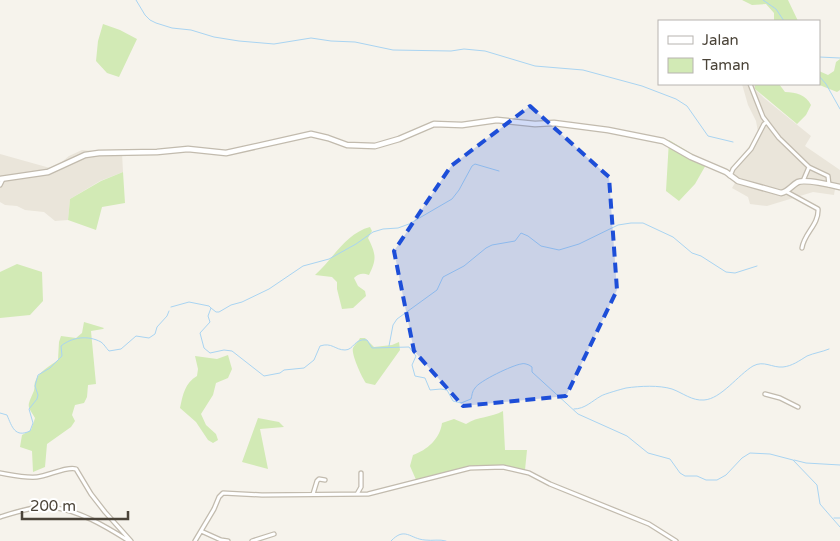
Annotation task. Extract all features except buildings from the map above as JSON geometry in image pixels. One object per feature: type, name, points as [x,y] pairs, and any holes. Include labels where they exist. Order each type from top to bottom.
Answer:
[{"type":"street","points":[[750,85],[760,112],[779,138],[809,167],[828,176],[829,186]]},
{"type":"street","points":[[0,186],[2,179],[48,172],[92,153],[188,149],[226,153],[311,134],[347,145],[381,145],[434,124],[462,125],[497,120],[535,124],[554,123],[608,130],[663,141],[691,157],[723,170],[738,181],[781,193],[787,192],[796,183],[803,181],[840,187]]},
{"type":"street","points":[[730,176],[732,169],[750,149],[767,122]]},
{"type":"street","points":[[803,181],[809,167]]},
{"type":"street","points":[[787,192],[818,209],[817,219],[803,242],[802,248]]},
{"type":"street","points":[[765,394],[782,399],[798,407]]},
{"type":"street","points":[[197,541],[219,497],[223,493],[262,495],[368,494],[470,468],[490,467],[514,469],[529,473],[550,484],[650,524],[676,541]]},
{"type":"street","points":[[0,473],[29,477],[52,474],[72,468],[76,469],[105,512],[130,541]]},
{"type":"street","points":[[357,494],[360,491],[361,473]]},
{"type":"street","points":[[313,494],[317,481],[319,479],[325,480]]},
{"type":"street","points":[[0,517],[42,507],[50,507],[94,520],[130,541]]},
{"type":"street","points":[[201,531],[228,541]]},
{"type":"street","points":[[252,541],[274,534]]},
{"type":"highlighted area","points":[[530,106],[609,177],[617,290],[566,396],[463,406],[414,351],[394,251],[451,166]]},
{"type":"shaded area","points":[[742,85],[755,85],[755,89],[764,98],[811,136],[805,146],[840,170],[839,190],[835,189],[834,195],[813,192],[767,206],[750,204],[748,197],[732,188],[736,181],[727,175],[758,132],[756,121],[748,105]]},
{"type":"shaded area","points":[[82,150],[122,153],[123,172],[100,181],[70,199],[68,220],[55,221],[44,212],[25,210],[0,202],[0,154],[50,168]]},
{"type":"green space","points":[[742,0],[788,0],[798,20],[774,20],[774,13],[766,4],[752,5]]},
{"type":"green space","points":[[103,24],[137,39],[119,77],[107,73],[96,61],[98,41]]},
{"type":"green space","points":[[840,59],[840,90],[837,92],[820,85],[820,71],[828,75],[834,71],[836,62]]},
{"type":"green space","points":[[755,85],[780,85],[785,92],[800,95],[811,105],[806,115],[797,124],[755,89]]},
{"type":"green space","points":[[669,140],[707,163],[695,184],[679,201],[666,191]]},
{"type":"green space","points":[[123,172],[125,203],[102,207],[96,230],[68,220],[70,199],[101,181]]},
{"type":"green space","points":[[370,227],[372,231],[368,238],[374,253],[373,265],[369,275],[361,274],[354,278],[358,286],[365,291],[366,296],[353,308],[342,309],[337,282],[332,277],[315,275],[347,241],[361,230]]},
{"type":"green space","points":[[17,264],[42,272],[43,301],[30,315],[0,318],[0,272]]},
{"type":"green space","points":[[84,322],[104,328],[91,331],[96,384],[88,385],[87,397],[84,403],[75,405],[72,415],[75,421],[71,427],[47,444],[45,467],[33,472],[32,451],[20,447],[22,435],[31,430],[35,418],[29,406],[35,382],[41,372],[58,360],[61,336],[76,338],[82,333]]},
{"type":"green space","points":[[360,338],[365,338],[374,347],[392,345],[399,342],[400,350],[375,385],[366,383],[355,360],[353,348]]},
{"type":"green space","points":[[228,355],[232,369],[228,378],[216,383],[213,395],[201,414],[206,425],[216,434],[218,440],[213,443],[208,440],[196,422],[180,408],[187,386],[197,376],[198,369],[195,356],[217,359]]},
{"type":"green space","points":[[503,411],[505,450],[527,450],[525,470],[482,467],[417,482],[410,466],[413,455],[423,450],[436,439],[442,423],[454,419],[466,424]]},
{"type":"green space","points":[[258,418],[279,422],[284,427],[260,429],[268,469],[242,462]]},
{"type":"waterway","points":[[136,0],[145,15],[156,23],[239,41],[274,44],[311,38],[355,42],[393,50],[451,51],[464,49],[485,51],[535,66],[583,70],[642,86],[676,99],[687,106],[708,136],[733,142]]},
{"type":"waterway","points":[[763,0],[776,9],[783,20]]},
{"type":"waterway","points":[[820,57],[840,58]]},
{"type":"waterway","points":[[820,77],[840,109]]},
{"type":"waterway","points":[[211,308],[219,312],[269,289],[303,266],[329,259],[373,232],[398,228],[409,224],[452,199],[475,164],[499,171]]},
{"type":"waterway","points":[[389,346],[393,325],[397,319],[437,290],[443,277],[464,266],[486,248],[492,245],[515,241],[521,233],[541,246],[559,250],[579,244],[618,225],[643,223],[673,237],[692,253],[701,256],[726,272],[735,273],[757,266]]},
{"type":"waterway","points":[[171,307],[189,302],[209,306],[211,308],[208,316],[210,322],[200,333],[204,348],[210,353],[224,350],[232,351],[264,376],[280,373],[284,370],[304,368],[314,360],[320,346],[328,345],[345,350],[359,341],[367,340],[372,348],[409,347],[416,356],[412,365],[415,376],[425,378],[430,390],[447,390],[453,401],[461,403],[471,399],[475,388],[489,378],[517,365],[527,364],[532,367],[532,372],[578,414],[627,436],[648,453],[670,459],[680,473],[685,476],[717,480],[726,475],[742,458],[750,453],[770,454],[793,460],[817,485],[820,504],[840,527]]},
{"type":"waterway","points":[[0,413],[7,415],[17,432],[25,433],[30,431],[33,423],[29,409],[37,399],[38,395],[35,386],[38,375],[50,368],[62,356],[61,346],[75,339],[91,338],[101,342],[109,351],[121,349],[136,336],[149,338],[155,334],[157,327],[169,311]]},
{"type":"waterway","points":[[574,409],[585,406],[606,394],[637,387],[655,386],[672,389],[695,399],[710,399],[717,396],[747,370],[757,364],[786,366],[807,356],[829,349]]},
{"type":"waterway","points":[[794,460],[806,463],[840,465]]},
{"type":"waterway","points":[[834,518],[840,518]]},
{"type":"waterway","points":[[391,541],[400,534],[408,534],[420,539],[446,541]]}]
